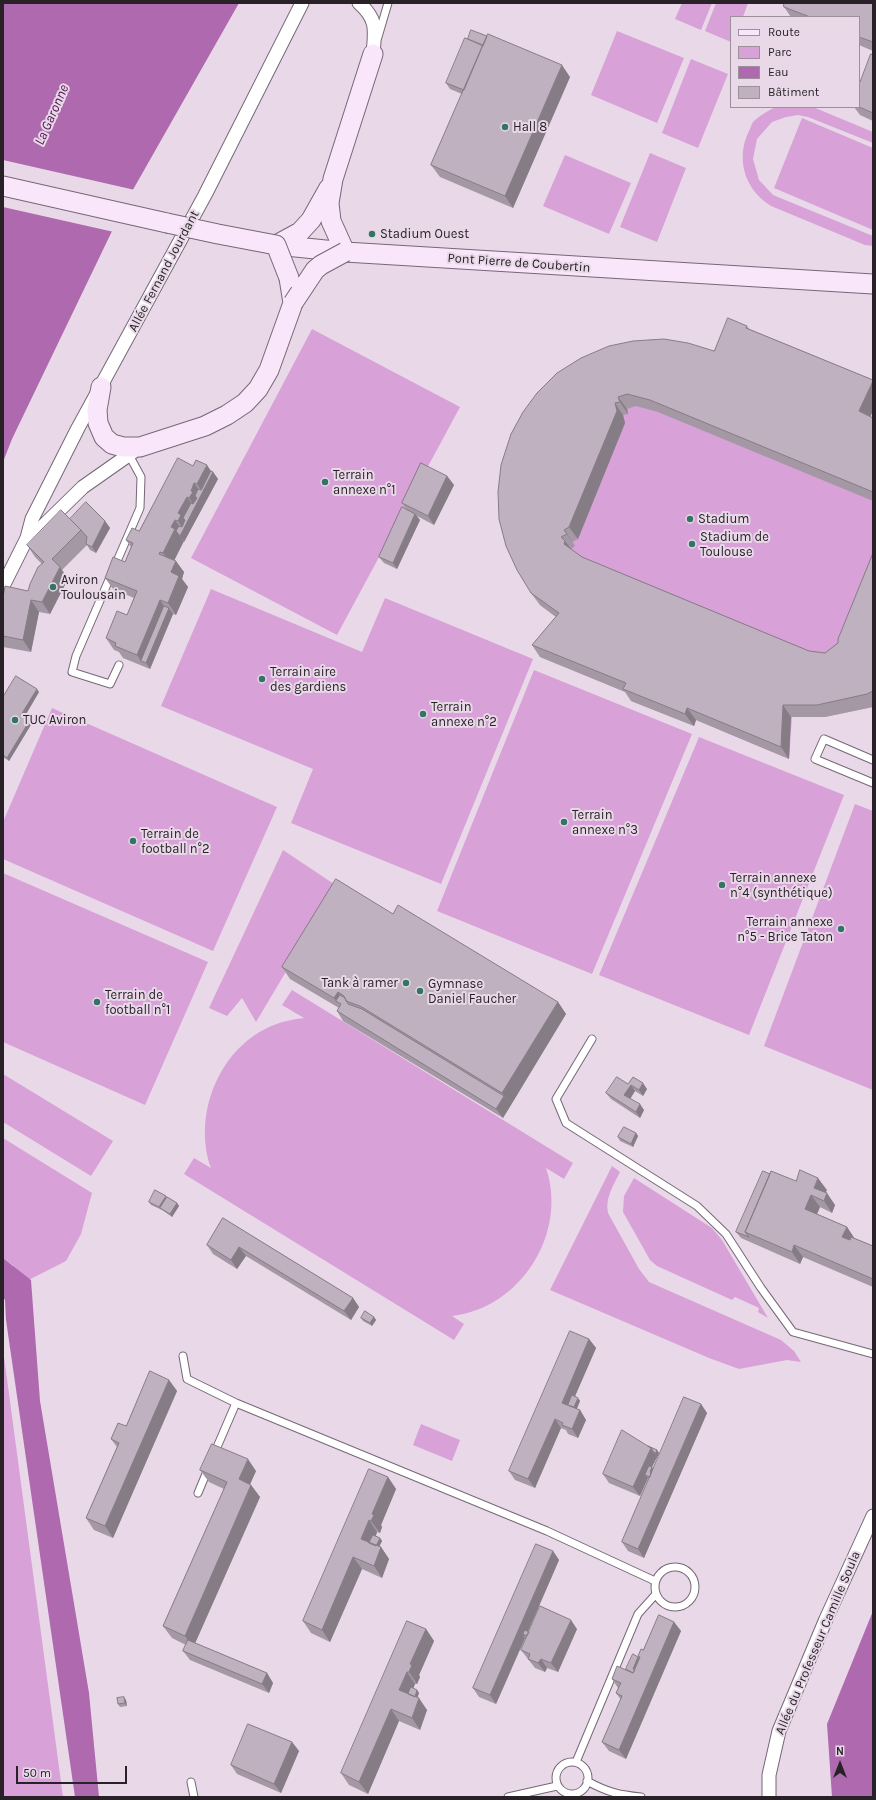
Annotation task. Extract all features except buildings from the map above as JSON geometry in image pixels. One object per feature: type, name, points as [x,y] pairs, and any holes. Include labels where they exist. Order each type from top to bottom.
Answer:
[{"type":"main road","points":[[101,387],[98,423],[104,437],[112,444],[135,451],[205,426],[227,415],[245,403],[258,388],[269,370],[293,302],[307,280],[318,268],[349,254],[331,221],[329,203],[333,179],[374,54]]},
{"type":"main road","points":[[293,302],[289,278],[276,245],[300,232],[311,220],[333,179]]},
{"type":"main road","name":"Pont Pierre de Coubertin","points":[[3,186],[218,234],[276,245],[349,254],[873,284]]},
{"type":"street","name":"Allée Fernand Jourdant","points":[[3,586],[27,538],[32,519],[78,428],[186,232],[302,3]]},
{"type":"street","points":[[359,3],[369,12],[375,29],[374,54]]},
{"type":"street","name":"Allée Fernand Jourdant","points":[[27,538],[39,530],[83,487],[135,451]]},
{"type":"street","name":"Allée du Professeur Camille Soula","points":[[769,1797],[769,1775],[779,1731],[826,1620],[873,1516]]},
{"type":"lane","points":[[374,54],[388,3]]},
{"type":"lane","points":[[186,232],[288,253],[349,254]]},
{"type":"lane","points":[[119,665],[110,684],[72,672],[76,656],[140,508],[141,477],[135,451]]},
{"type":"lane","points":[[873,760],[824,739],[816,760],[873,783]]},
{"type":"lane","points":[[592,1039],[556,1099],[566,1123],[697,1206],[726,1234],[761,1288],[793,1332],[873,1354]]},
{"type":"lane","points":[[183,1356],[188,1379],[236,1403],[547,1532],[656,1581]]},
{"type":"lane","points":[[198,1493],[236,1403]]},
{"type":"lane","points":[[674,1567],[682,1568],[688,1572],[693,1579],[694,1586],[692,1596],[688,1601],[679,1606],[665,1604],[656,1594],[656,1581],[662,1571],[674,1567]]},
{"type":"lane","points":[[576,1762],[638,1614],[656,1594]]},
{"type":"lane","points":[[576,1762],[584,1767],[588,1776],[587,1781],[582,1791],[571,1794],[566,1793],[557,1786],[556,1775],[560,1766],[565,1763],[576,1762]]},
{"type":"lane","points":[[587,1781],[607,1792],[641,1797]]},
{"type":"lane","points":[[191,1782],[194,1797]]},
{"type":"lane","points":[[508,1797],[557,1786]]},
{"type":"green space","points":[[682,3],[712,3],[701,30],[675,19]]},
{"type":"green space","points":[[716,3],[748,3],[743,16],[730,16],[730,42],[705,31]]},
{"type":"green space","points":[[617,31],[684,58],[657,123],[591,95]]},
{"type":"green space","points":[[691,59],[728,74],[698,148],[662,133]]},
{"type":"green space","points":[[774,108],[815,108],[873,132],[873,143],[808,117],[798,115],[786,117],[772,122],[757,139],[753,159],[759,180],[773,195],[873,236],[873,246],[865,245],[771,206],[755,191],[749,183],[745,173],[743,152],[745,142],[754,121]]},
{"type":"green space","points":[[802,118],[873,148],[873,230],[774,188]]},
{"type":"green space","points":[[650,153],[686,168],[657,242],[620,227]]},
{"type":"green space","points":[[565,155],[631,183],[609,234],[543,206]]},
{"type":"green space","name":"Terrain annexe n°1","points":[[312,329],[460,407],[337,635],[191,558]]},
{"type":"green space","name":"Stadium","points":[[873,388],[873,412],[868,422],[873,425],[873,707],[825,717],[792,717],[789,759],[696,720],[694,726],[631,701],[634,695],[540,657],[567,625],[540,605],[545,405]]},
{"type":"green space","name":"Terrain annexe n°2","points":[[211,589],[362,652],[385,598],[533,659],[441,884],[291,823],[313,769],[161,706]]},
{"type":"green space","name":"Terrain annexe n°3","points":[[534,670],[692,734],[592,974],[437,911]]},
{"type":"green space","name":"Terrain de football n°2","points":[[52,708],[277,807],[213,951],[3,859],[3,822]]},
{"type":"green space","name":"Terrain annexe n°4 (synthétique)","points":[[699,737],[844,795],[749,1035],[599,975]]},
{"type":"green space","name":"Terrain annexe n°5 - Brice Taton","points":[[855,804],[873,811],[873,1090],[764,1046]]},
{"type":"green space","points":[[283,850],[337,886],[256,1022],[242,998],[227,1016],[209,1008]]},
{"type":"green space","name":"Terrain de football n°1","points":[[3,873],[208,962],[145,1105],[3,1042]]},
{"type":"green space","points":[[292,990],[573,1163],[564,1179],[546,1168],[551,1193],[550,1217],[544,1241],[533,1263],[518,1283],[499,1299],[477,1310],[452,1316],[464,1324],[454,1340],[184,1174],[194,1158],[211,1168],[206,1147],[205,1126],[208,1105],[215,1084],[225,1065],[239,1049],[255,1035],[274,1025],[289,1020],[304,1018],[282,1005]]},
{"type":"green space","points":[[3,1074],[113,1141],[91,1176],[3,1122]]},
{"type":"green space","points":[[3,1138],[92,1193],[81,1234],[66,1261],[3,1293],[3,1270],[14,1266],[3,1258]]},
{"type":"green space","points":[[612,1166],[620,1172],[612,1187],[609,1197],[607,1208],[608,1213],[639,1269],[649,1282],[781,1340],[794,1351],[801,1362],[787,1360],[739,1369],[709,1358],[550,1290]]},
{"type":"green space","points":[[634,1178],[712,1228],[722,1240],[768,1318],[758,1312],[759,1308],[735,1297],[732,1300],[657,1266],[650,1260],[623,1212],[624,1196]]},
{"type":"green space","points":[[3,1349],[63,1797],[3,1797]]},
{"type":"green space","points":[[421,1424],[460,1440],[452,1461],[413,1445]]},
{"type":"water","name":"La Garonne","points":[[3,3],[239,3],[126,202],[12,439],[3,462]]},
{"type":"water","points":[[3,1258],[31,1280],[40,1401],[89,1693],[99,1797],[75,1797],[6,1320],[5,1300],[3,1297]]},
{"type":"water","points":[[873,1611],[873,1797],[832,1797],[827,1724]]},
{"type":"pier","points":[[3,160],[135,190],[114,232],[3,207]]},
{"type":"place","name":"Hall 8","points":[[505,127]]},
{"type":"place","name":"Stadium Ouest","points":[[372,234]]},
{"type":"place","name":"Terrain annexe n°1","points":[[325,482]]},
{"type":"place","name":"Stadium","points":[[690,519]]},
{"type":"place","name":"Stadium de Toulouse","points":[[692,544]]},
{"type":"place","name":"Aviron Toulousain","points":[[53,587]]},
{"type":"place","name":"Terrain aire des gardiens","points":[[262,679]]},
{"type":"place","name":"Terrain annexe n°2","points":[[423,714]]},
{"type":"place","name":"TUC Aviron","points":[[15,720]]},
{"type":"place","name":"Terrain annexe n°3","points":[[564,822]]},
{"type":"place","name":"Terrain de football n°2","points":[[133,841]]},
{"type":"place","name":"Terrain annexe n°4 (synthétique)","points":[[722,885]]},
{"type":"place","name":"Terrain annexe n°5 - Brice Taton","points":[[841,929]]},
{"type":"place","name":"Tank à ramer","points":[[406,983]]},
{"type":"place","name":"Gymnase Daniel Faucher","points":[[420,991]]},
{"type":"place","name":"Terrain de football n°1","points":[[97,1002]]}]
